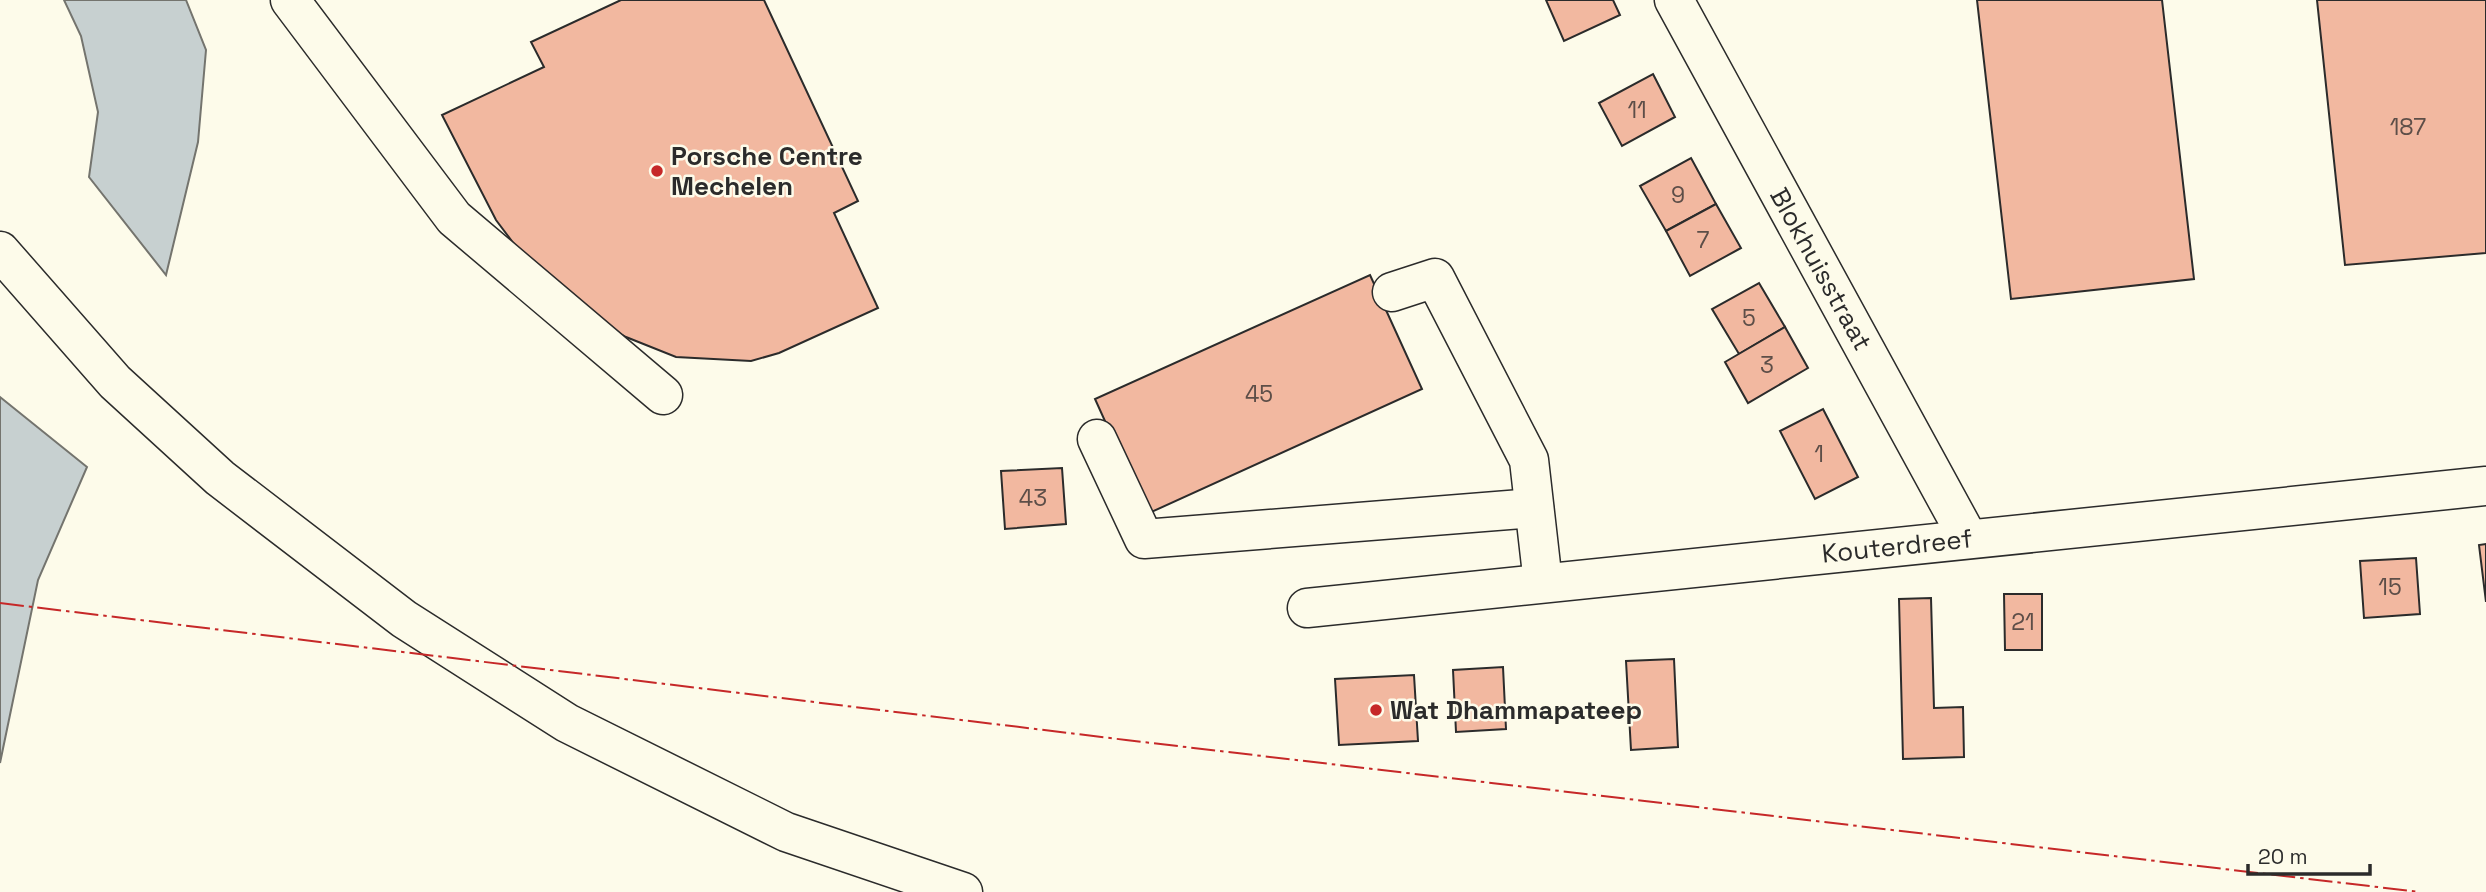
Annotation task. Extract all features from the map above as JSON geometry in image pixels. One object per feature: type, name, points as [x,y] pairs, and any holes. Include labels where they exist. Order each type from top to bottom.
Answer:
[{"type":"main road","points":[[290,0],[454,218],[663,395]]},
{"type":"main road","name":"Blokhuisstraat","points":[[1674,0],[1968,538]]},
{"type":"main road","points":[[0,251],[115,382],[220,478],[404,619],[567,723],[774,826],[963,892]]},
{"type":"main road","points":[[1392,292],[1435,278],[1529,460],[1543,583]]},
{"type":"main road","points":[[1097,439],[1144,539],[1534,508]]},
{"type":"main road","name":"Kouterdreef","points":[[1307,608],[2486,486]]},
{"type":"shaded area","points":[[64,0],[186,0],[206,50],[198,142],[166,275],[89,177],[98,112],[81,36]]},
{"type":"shaded area","points":[[0,397],[87,467],[38,580],[0,763]]},
{"type":"building","name":"Porsche Centre Mechelen","points":[[621,0],[764,0],[858,201],[834,213],[878,308],[779,353],[751,361],[676,357],[626,337],[596,320],[517,248],[496,220],[442,115],[544,67],[531,42]]},
{"type":"building","points":[[1546,0],[1613,0],[1620,15],[1564,41]]},
{"type":"building","points":[[1977,0],[2162,0],[2194,279],[2011,299]]},
{"type":"building","points":[[2317,0],[2486,0],[2486,253],[2345,265]]},
{"type":"building","points":[[1653,74],[1675,117],[1622,146],[1599,103]]},
{"type":"building","points":[[1691,158],[1716,204],[1666,231],[1640,186]]},
{"type":"building","points":[[1716,204],[1741,248],[1690,276],[1666,231]]},
{"type":"building","points":[[1370,275],[1422,389],[1147,514],[1095,399]]},
{"type":"building","points":[[1759,283],[1785,327],[1739,354],[1712,309]]},
{"type":"building","points":[[1785,327],[1808,368],[1748,403],[1725,362]]},
{"type":"building","points":[[1823,409],[1858,477],[1815,499],[1780,431]]},
{"type":"building","points":[[1062,468],[1066,524],[1005,529],[1001,471]]},
{"type":"building","points":[[2486,544],[2486,602],[2479,545]]},
{"type":"building","points":[[2416,558],[2420,614],[2364,618],[2360,561]]},
{"type":"building","points":[[2004,594],[2042,594],[2042,650],[2005,650]]},
{"type":"building","points":[[1931,598],[1934,708],[1963,707],[1964,757],[1903,759],[1899,599]]},
{"type":"building","points":[[1674,659],[1678,747],[1631,750],[1626,661]]},
{"type":"building","points":[[1503,667],[1506,729],[1456,732],[1453,670]]},
{"type":"building","name":"Wat Dhammapateep","points":[[1414,675],[1418,741],[1339,745],[1335,679]]},
{"type":"power","points":[[0,603],[1126,740],[2420,892]]},
{"type":"place","name":"Porsche Centre Mechelen","points":[[657,171]]},
{"type":"place","name":"Wat Dhammapateep","points":[[1376,710]]}]
